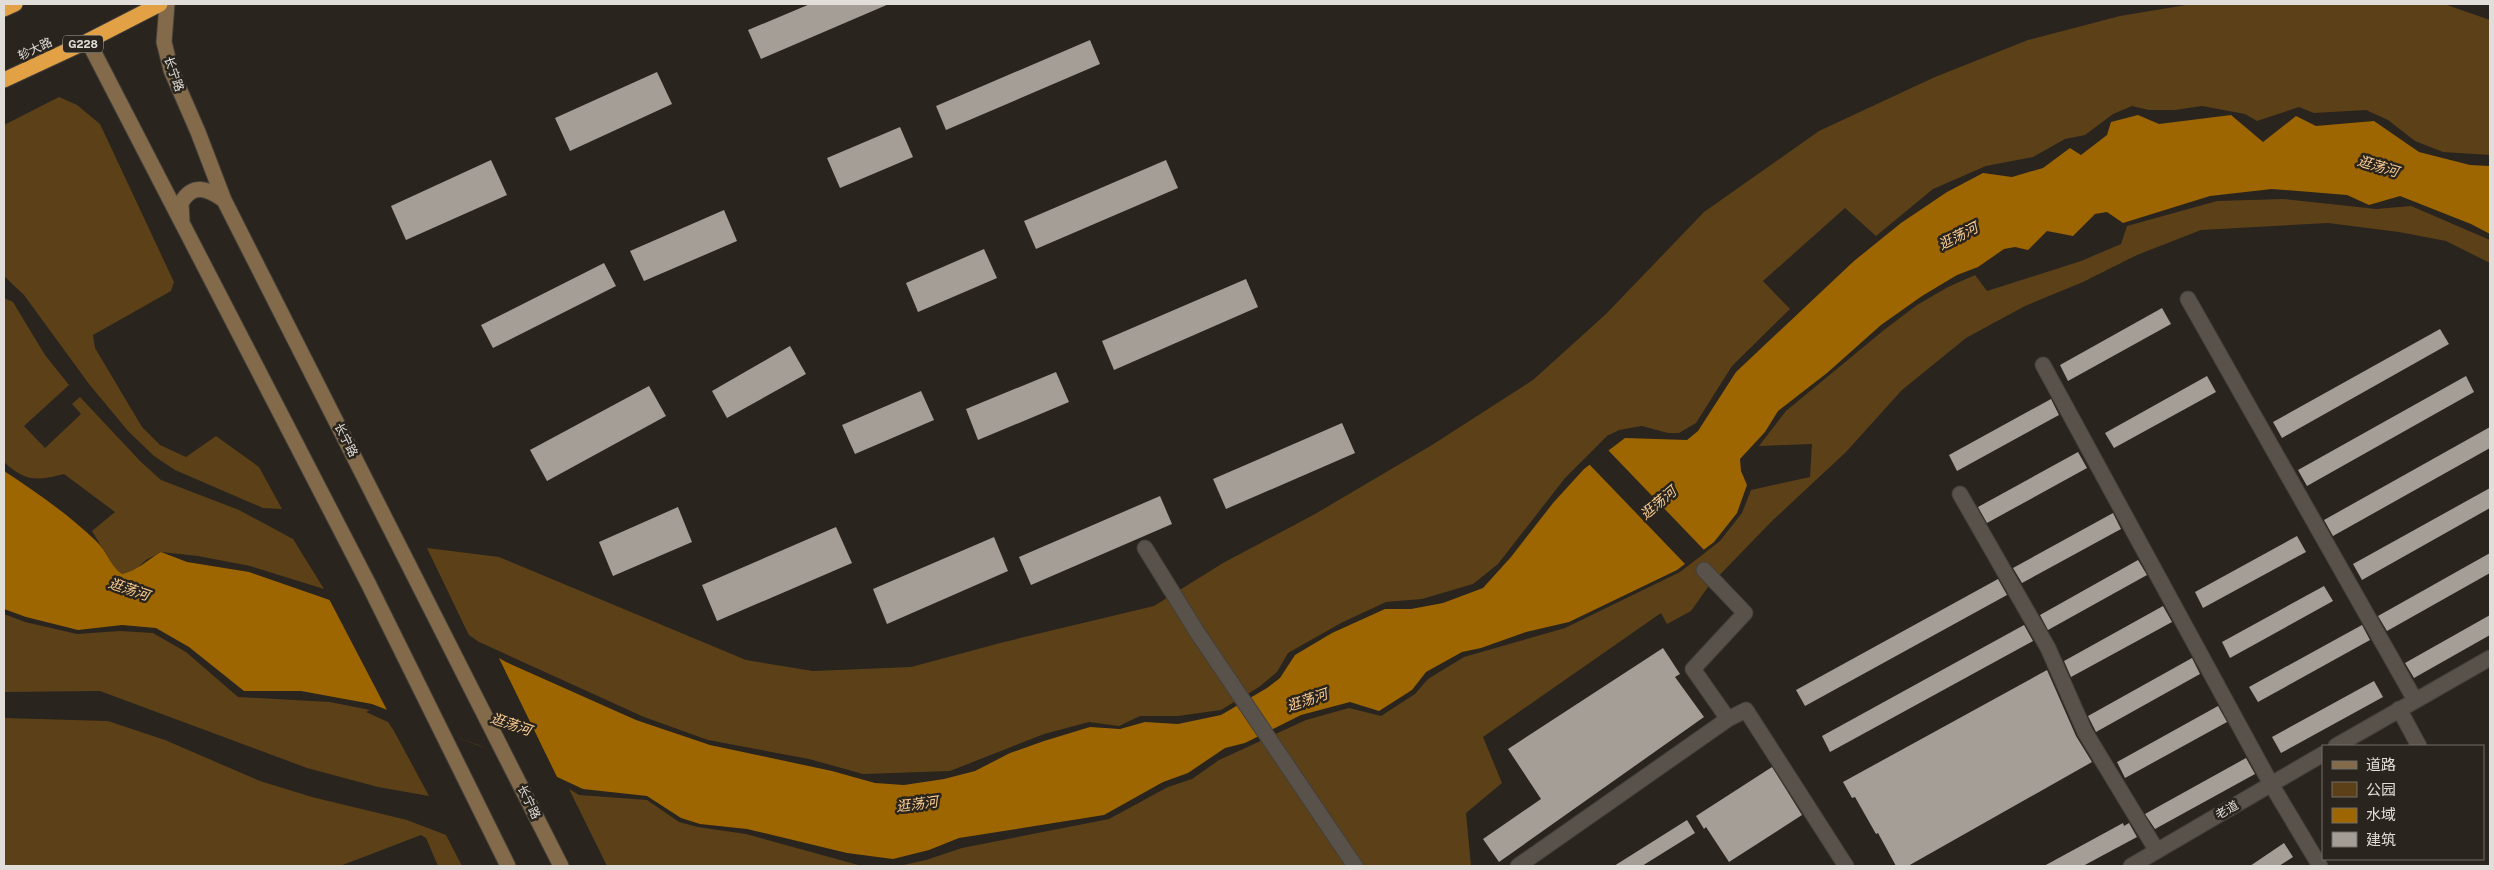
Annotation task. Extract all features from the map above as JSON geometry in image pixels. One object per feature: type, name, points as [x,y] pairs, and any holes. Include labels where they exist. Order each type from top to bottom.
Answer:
[{"type":"highway","points":[[4,9],[15,4]]},
{"type":"highway","name":"轸大路","points":[[4,80],[88,42],[160,4]]},
{"type":"street","name":"长宁路","points":[[167,4],[164,42],[170,70],[198,132],[224,200],[430,603],[561,866]]},
{"type":"street","points":[[88,42],[368,583],[508,866]]},
{"type":"street","points":[[182,223],[181,203],[185,196],[192,191],[200,188],[209,190],[224,200]]},
{"type":"street","points":[[2188,299],[2415,700]]},
{"type":"street","points":[[2043,365],[2271,784],[2320,866]]},
{"type":"street","points":[[1960,494],[2048,648],[2085,732],[2157,851]]},
{"type":"street","points":[[1145,548],[1213,657],[1355,866]]},
{"type":"street","points":[[1704,570],[1744,613],[1694,669],[1728,719]]},
{"type":"street","points":[[2338,745],[2490,658]]},
{"type":"street","points":[[1518,866],[1728,719],[1746,710],[1846,866]]},
{"type":"street","points":[[2399,710],[2418,745]]},
{"type":"street","name":"老道","points":[[2131,866],[2322,755]]},
{"type":"green space","points":[[2192,4],[2444,4],[2490,20],[2490,155],[2443,152],[2415,141],[2388,120],[2366,110],[2314,113],[2299,107],[2257,121],[2245,114],[2202,106],[2175,110],[2149,110],[2132,106],[2113,114],[2085,135],[2065,139],[2033,157],[1986,166],[1933,189],[1876,236],[1845,208],[1763,281],[1790,309],[1732,366],[1696,423],[1679,433],[1668,433],[1642,426],[1619,430],[1607,436],[1565,478],[1498,564],[1473,584],[1422,599],[1386,602],[1341,623],[1288,653],[1277,672],[1259,687],[1221,710],[1178,716],[1140,716],[1119,726],[1089,722],[1044,734],[950,771],[863,774],[809,759],[708,740],[644,717],[479,642],[469,635],[427,548],[499,557],[746,660],[813,671],[911,667],[1004,642],[1154,606],[1223,563],[1315,514],[1432,445],[1533,380],[1606,314],[1704,212],[1819,131],[1935,77],[2028,40],[2120,16]]},
{"type":"green space","points":[[59,97],[77,105],[100,124],[174,282],[171,291],[93,335],[95,348],[142,427],[160,445],[186,457],[216,436],[259,467],[282,509],[263,508],[175,470],[154,456],[128,431],[89,384],[24,295],[4,276],[4,125]]},
{"type":"green space","points":[[2283,199],[2376,209],[2411,206],[2490,240],[2490,263],[2446,241],[2399,232],[2328,223],[2201,230],[2137,255],[2083,282],[2025,306],[1966,338],[1902,390],[1846,452],[1771,522],[1708,587],[1691,611],[1667,624],[1661,613],[1483,737],[1502,783],[1466,813],[1471,866],[899,866],[926,860],[962,848],[1109,819],[1168,787],[1192,779],[1219,760],[1306,720],[1349,708],[1381,716],[1415,694],[1428,679],[1464,657],[1565,628],[1680,572],[1720,541],[1742,513],[1751,490],[1810,477],[1812,444],[1759,446],[1786,411],[1917,305],[1948,287],[1975,275],[1987,291],[2081,261],[2121,244],[2127,226],[2217,201]]},
{"type":"green space","points":[[4,298],[13,302],[45,355],[69,385],[24,426],[45,448],[81,414],[72,404],[80,397],[141,462],[161,480],[239,510],[293,539],[324,589],[250,566],[198,556],[161,552],[146,560],[133,572],[122,574],[115,569],[92,531],[115,512],[64,474],[39,479],[32,478],[12,469],[4,462]]},
{"type":"green space","points":[[4,614],[25,622],[77,634],[120,631],[153,633],[186,652],[238,697],[330,702],[370,710],[366,712],[388,722],[429,796],[378,787],[307,768],[100,691],[4,692]]},
{"type":"green space","points":[[4,718],[108,721],[165,740],[260,781],[312,797],[407,820],[446,835],[462,866],[438,866],[426,838],[421,835],[340,866],[4,866]]},
{"type":"green space","points":[[569,789],[579,795],[647,800],[679,822],[698,827],[746,834],[862,866],[607,866]]},
{"type":"water","name":"逛荡河","points":[[2138,115],[2159,124],[2231,115],[2263,142],[2296,116],[2316,126],[2374,121],[2419,152],[2470,165],[2490,166],[2490,234],[2471,224],[2400,196],[2369,205],[2347,195],[2272,189],[2210,196],[2123,223],[2107,212],[2095,214],[2073,236],[2047,231],[2028,250],[2015,247],[2004,249],[1978,267],[1957,275],[1922,296],[1881,325],[1827,373],[1778,411],[1765,432],[1740,459],[1741,471],[1747,485],[1737,513],[1714,542],[1677,570],[1569,622],[1526,632],[1481,648],[1462,652],[1426,672],[1412,690],[1379,711],[1350,702],[1301,715],[1245,743],[1225,748],[1188,773],[1163,782],[1104,815],[959,838],[929,850],[893,859],[847,853],[747,829],[700,824],[681,818],[647,796],[583,789],[540,769],[372,704],[301,691],[244,691],[189,647],[156,628],[122,625],[78,630],[26,617],[4,609],[4,471],[52,504],[85,531],[100,545],[114,567],[122,574],[137,568],[161,552],[187,562],[249,572],[416,630],[472,643],[506,662],[636,720],[710,745],[832,771],[875,783],[904,785],[944,779],[975,771],[1010,753],[1090,727],[1120,729],[1145,722],[1178,724],[1221,715],[1267,688],[1280,678],[1295,655],[1332,633],[1385,609],[1411,609],[1443,603],[1483,588],[1511,557],[1553,503],[1584,469],[1625,438],[1687,440],[1698,431],[1736,372],[1854,261],[1901,223],[1947,192],[1983,173],[2012,177],[2043,168],[2070,148],[2081,155],[2107,135],[2111,122]]},
{"type":"pier","points":[[1607,449],[1706,552],[1687,566],[1588,463]]},
{"type":"pier","points":[[328,597],[417,627],[473,641],[497,654],[559,781],[478,745],[388,712]]},
{"type":"building","points":[[810,4],[889,4],[761,59],[748,30]]},
{"type":"building","points":[[1090,40],[1100,64],[946,130],[936,106]]},
{"type":"building","points":[[657,72],[672,104],[570,151],[555,118]]},
{"type":"building","points":[[900,127],[913,157],[840,188],[827,158]]},
{"type":"building","points":[[491,160],[507,195],[406,240],[391,206]]},
{"type":"building","points":[[1166,160],[1178,188],[1036,249],[1024,221]]},
{"type":"building","points":[[724,210],[737,241],[644,281],[630,251]]},
{"type":"building","points":[[984,249],[997,278],[918,312],[906,283]]},
{"type":"building","points":[[604,263],[616,286],[493,348],[481,325]]},
{"type":"building","points":[[1246,279],[1258,307],[1114,370],[1102,341]]},
{"type":"building","points":[[2162,308],[2171,324],[2068,381],[2060,365]]},
{"type":"building","points":[[2440,329],[2449,344],[2282,438],[2273,422]]},
{"type":"building","points":[[790,346],[806,374],[727,418],[712,391]]},
{"type":"building","points":[[1056,372],[1069,402],[978,440],[966,409]]},
{"type":"building","points":[[2207,376],[2216,392],[2114,448],[2105,433]]},
{"type":"building","points":[[2466,376],[2474,392],[2307,486],[2298,470]]},
{"type":"building","points":[[649,386],[666,416],[547,481],[530,450]]},
{"type":"building","points":[[921,391],[934,420],[855,454],[842,425]]},
{"type":"building","points":[[2051,399],[2059,415],[1957,471],[1949,455]]},
{"type":"building","points":[[1342,423],[1355,453],[1226,509],[1213,479]]},
{"type":"building","points":[[2490,427],[2490,448],[2333,536],[2324,520]]},
{"type":"building","points":[[2078,452],[2087,468],[1987,523],[1978,507]]},
{"type":"building","points":[[2490,488],[2490,508],[2362,580],[2353,564]]},
{"type":"building","points":[[1160,496],[1172,524],[1031,585],[1019,557]]},
{"type":"building","points":[[678,507],[692,542],[613,576],[599,542]]},
{"type":"building","points":[[2113,513],[2121,529],[2022,583],[2013,568]]},
{"type":"building","points":[[836,527],[852,563],[717,621],[702,585]]},
{"type":"building","points":[[2297,536],[2306,552],[2203,608],[2195,592]]},
{"type":"building","points":[[994,537],[1008,571],[887,624],[873,589]]},
{"type":"building","points":[[2490,553],[2490,573],[2387,631],[2378,616]]},
{"type":"building","points":[[2138,560],[2147,575],[2048,630],[2040,615]]},
{"type":"building","points":[[1998,579],[2007,595],[1805,706],[1796,690]]},
{"type":"building","points":[[2324,586],[2333,601],[2230,658],[2222,642]]},
{"type":"building","points":[[2163,606],[2172,622],[2071,677],[2064,661]]},
{"type":"building","points":[[2490,615],[2490,635],[2414,678],[2405,663]]},
{"type":"building","points":[[2024,625],[2033,641],[1830,752],[1822,736]]},
{"type":"building","points":[[2362,625],[2370,640],[2258,702],[2249,687]]},
{"type":"building","points":[[1663,648],[1680,674],[1675,677],[1704,717],[1499,862],[1483,839],[1541,799],[1508,749]]},
{"type":"building","points":[[2192,658],[2200,674],[2096,732],[2088,716]]},
{"type":"building","points":[[2047,670],[2076,736],[2092,762],[1908,866],[1896,866],[1878,833],[1876,834],[1855,797],[1852,798],[1843,782]]},
{"type":"building","points":[[2374,681],[2383,697],[2281,753],[2272,737]]},
{"type":"building","points":[[2218,706],[2227,722],[2125,778],[2117,762]]},
{"type":"building","points":[[2246,758],[2255,774],[2155,829],[2145,814]]},
{"type":"building","points":[[1772,767],[1802,815],[1729,862],[1706,827],[1704,829],[1696,816]]},
{"type":"building","points":[[1687,820],[1695,833],[1642,866],[1614,866]]},
{"type":"building","points":[[2123,823],[2124,826],[2129,823],[2137,837],[2083,866],[2044,866]]},
{"type":"building","points":[[2284,843],[2293,857],[2279,866],[2250,866]]}]
